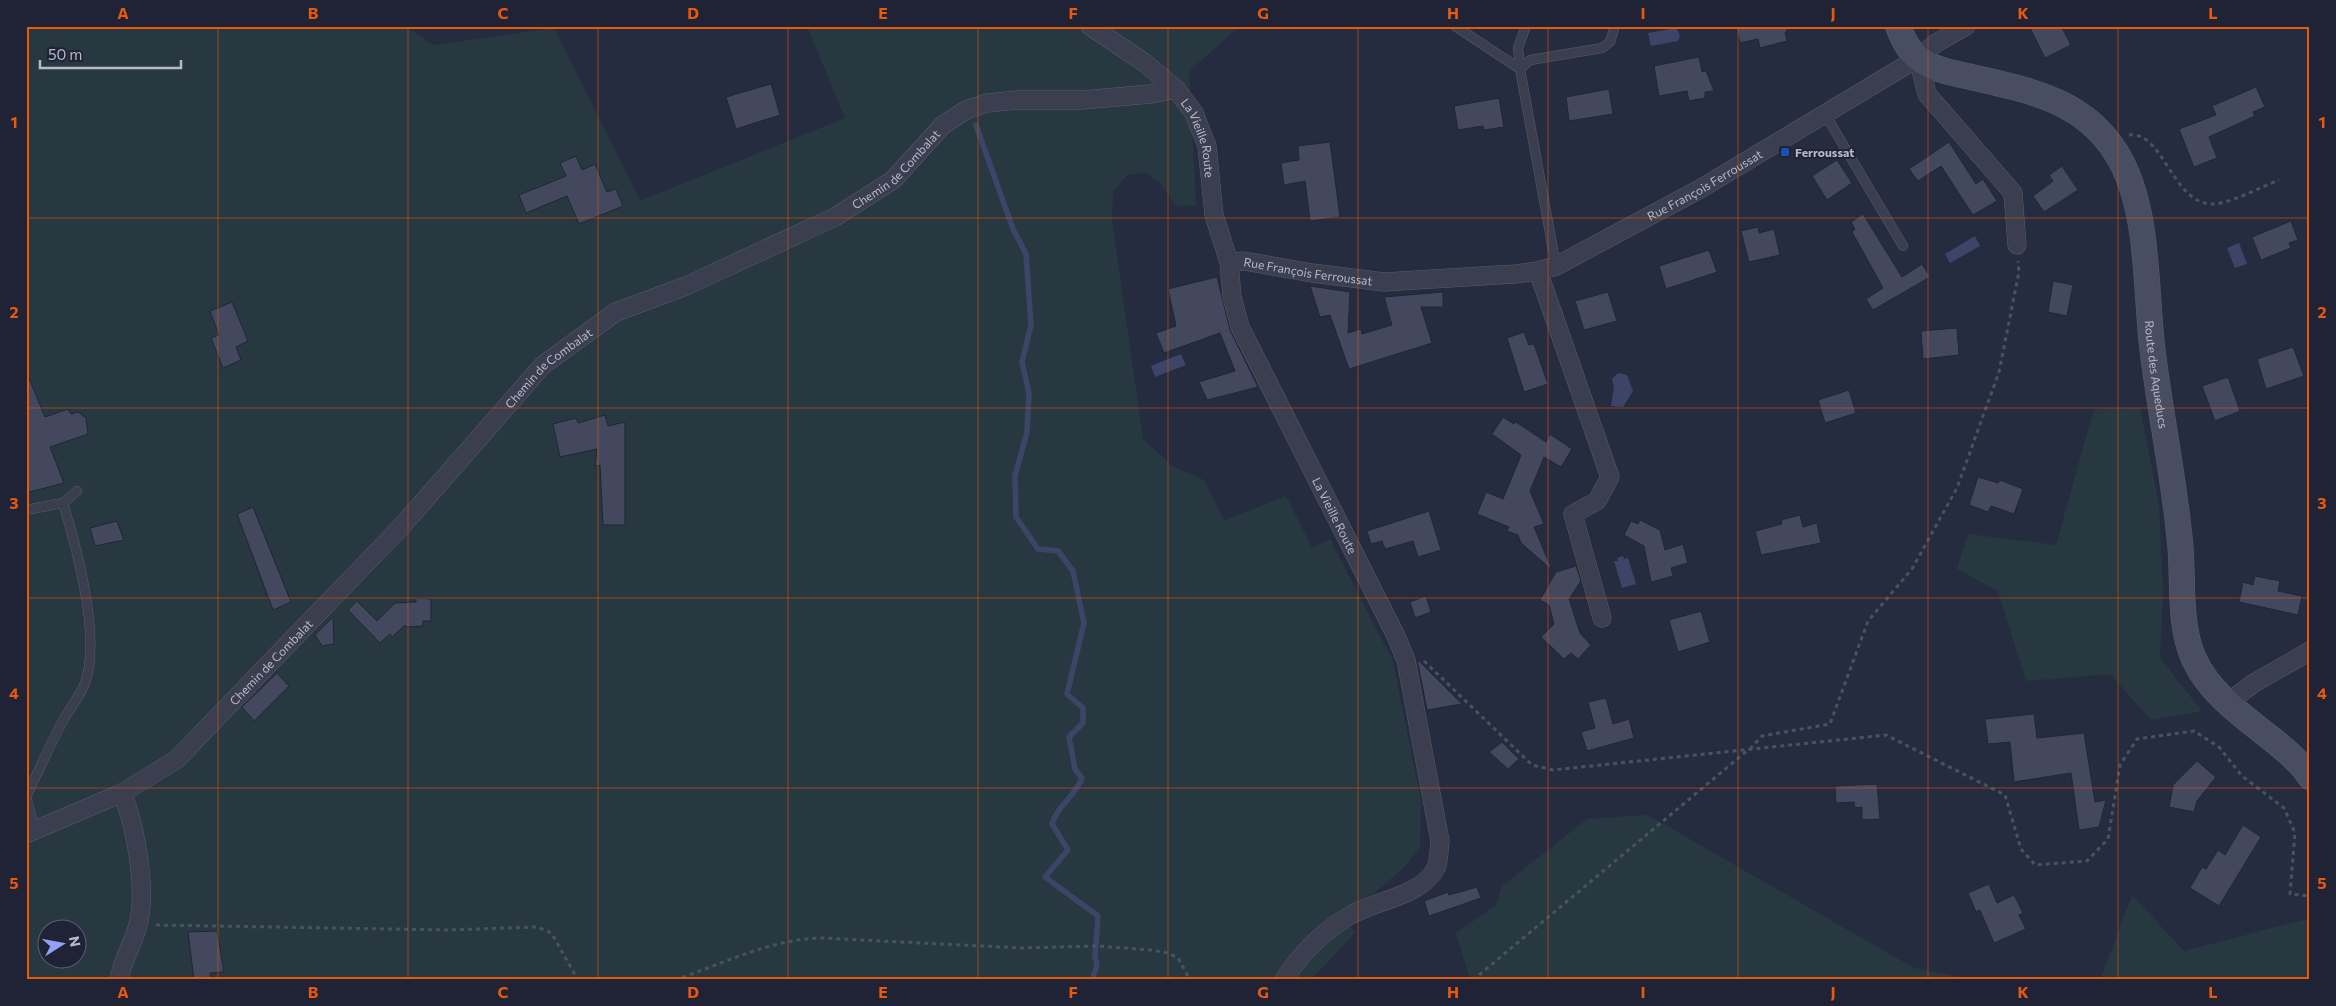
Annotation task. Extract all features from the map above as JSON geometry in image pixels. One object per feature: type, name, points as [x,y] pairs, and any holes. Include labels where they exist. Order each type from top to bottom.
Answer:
[{"type":"main road","points":[[1898,26],[1903,39],[1918,58]]},
{"type":"main road","name":"Route des Aqueducs","points":[[1918,58],[1940,70],[2054,99],[2072,109],[2092,124],[2121,162],[2134,191],[2140,226],[2153,353],[2181,544],[2186,632],[2194,659],[2227,703],[2291,755],[2310,777]]},
{"type":"street","name":"La Vieille Route","points":[[1090,26],[1145,63],[1176,89],[1194,113],[1207,146],[1214,214],[1229,262],[1232,297],[1240,327],[1392,627],[1406,660],[1440,841],[1436,868],[1418,888],[1351,914],[1322,934],[1296,961],[1284,980]]},
{"type":"street","name":"Rue François Ferroussat","points":[[1229,262],[1244,261],[1312,273],[1384,282],[1538,271],[1556,266],[1700,189],[1918,58],[1958,28]]},
{"type":"street","points":[[1918,58],[1927,94],[2013,193],[2017,245]]},
{"type":"street","name":"Chemin de Combalat","points":[[31,832],[122,793],[176,760],[401,527],[543,365],[616,312],[686,286],[835,217],[893,180],[944,125],[966,110],[987,103],[1018,100],[1082,100],[1151,94],[1176,89]]},
{"type":"street","points":[[1538,271],[1610,477],[1597,501],[1573,514],[1602,618]]},
{"type":"street","points":[[2227,703],[2254,683],[2310,651]]},
{"type":"street","points":[[119,980],[138,924],[140,878],[134,827],[122,793]]},
{"type":"lane","points":[[1455,26],[1520,68]]},
{"type":"lane","points":[[1526,26],[1518,48],[1520,68],[1556,266]]},
{"type":"lane","points":[[1520,68],[1530,60],[1602,48],[1610,42],[1615,26]]},
{"type":"lane","points":[[1825,114],[1903,246]]},
{"type":"lane","points":[[26,510],[63,503],[77,491]]},
{"type":"lane","points":[[31,832],[26,797],[52,743],[86,681],[89,651],[88,618],[75,543],[63,503]]},
{"type":"path","points":[[2106,140],[2134,134],[2150,142],[2184,189],[2197,200],[2211,204],[2228,201],[2278,180]]},
{"type":"path","points":[[1473,980],[1749,749],[1762,736],[1830,724],[1868,621],[1912,569],[1957,488],[2000,372],[2019,272],[2017,245]]},
{"type":"path","points":[[1406,660],[1424,661],[1532,764],[1553,770],[1886,735],[2005,795],[2021,849],[2036,865],[2087,862],[2108,840],[2120,765],[2137,738],[2194,731],[2219,747],[2242,776],[2284,808],[2295,833],[2290,894],[2310,896]]},
{"type":"path","points":[[138,924],[448,930],[535,927],[552,934],[578,980]]},
{"type":"path","points":[[675,980],[779,943],[801,938],[1022,948],[1096,946],[1151,950],[1168,953],[1178,958],[1190,980]]},
{"type":"shaded area","points":[[26,26],[405,26],[433,45],[554,28],[640,201],[845,118],[807,26],[1240,26],[1189,71],[1196,205],[1176,206],[1160,183],[1145,172],[1127,175],[1113,192],[1112,220],[1143,439],[1174,467],[1204,480],[1224,521],[1286,496],[1312,548],[1330,539],[1393,661],[1421,801],[1420,848],[1403,868],[1375,893],[1338,910],[1355,933],[1311,980],[26,980]]},
{"type":"shaded area","points":[[2140,408],[2159,505],[2163,591],[2160,658],[2202,711],[2151,720],[2110,674],[2026,681],[1998,591],[1957,569],[1968,534],[2056,545],[2094,409]]},
{"type":"shaded area","points":[[1648,815],[1914,968],[1976,980],[1470,980],[1456,933],[1496,905],[1502,886],[1587,819]]},
{"type":"shaded area","points":[[2132,895],[2184,951],[2307,919],[2310,921],[2310,980],[2100,980]]},
{"type":"water","points":[[1676,28],[1680,35],[1678,41],[1651,46],[1648,33]]},
{"type":"water","points":[[1975,236],[1980,246],[1950,263],[1945,254]]},
{"type":"water","points":[[2239,243],[2247,264],[2235,268],[2227,248]]},
{"type":"water","points":[[1181,354],[1186,365],[1155,377],[1151,366]]},
{"type":"water","points":[[1618,373],[1627,375],[1633,391],[1623,407],[1611,406],[1614,387],[1612,379]]},
{"type":"water","points":[[1623,556],[1624,559],[1628,558],[1636,584],[1622,588],[1614,561],[1618,561],[1617,558]]},
{"type":"building","points":[[1736,26],[1787,26],[1787,32],[1785,32],[1787,41],[1760,48],[1758,39],[1740,43]]},
{"type":"building","points":[[2029,26],[2061,26],[2071,45],[2045,58]]},
{"type":"building","points":[[1699,57],[1702,72],[1706,71],[1714,91],[1705,92],[1705,98],[1689,101],[1687,91],[1659,96],[1654,66]]},
{"type":"building","points":[[771,84],[780,115],[736,129],[726,97]]},
{"type":"building","points":[[2256,87],[2265,107],[2253,112],[2255,116],[2209,137],[2217,158],[2194,167],[2179,129],[2216,115],[2212,106]]},
{"type":"building","points":[[1609,89],[1613,114],[1569,121],[1566,97]]},
{"type":"building","points":[[1499,98],[1504,127],[1484,130],[1483,126],[1458,130],[1454,106]]},
{"type":"building","points":[[1330,142],[1340,217],[1310,221],[1305,181],[1284,185],[1281,163],[1299,160],[1298,146]]},
{"type":"building","points":[[1949,142],[1976,184],[1983,179],[1997,201],[1973,215],[1941,166],[1918,181],[1909,169]]},
{"type":"building","points":[[576,156],[582,170],[595,164],[607,192],[616,189],[623,206],[579,224],[567,196],[526,213],[519,195],[566,176],[560,163]]},
{"type":"building","points":[[1837,160],[1852,183],[1827,200],[1812,176]]},
{"type":"building","points":[[2062,166],[2078,190],[2044,212],[2033,196],[2053,181],[2049,175]]},
{"type":"building","points":[[1863,214],[1902,277],[1922,264],[1930,277],[1873,310],[1866,299],[1883,288],[1852,232],[1855,229],[1851,222]]},
{"type":"building","points":[[2291,221],[2298,240],[2289,243],[2291,248],[2261,260],[2252,237]]},
{"type":"building","points":[[1758,227],[1759,233],[1774,229],[1780,255],[1749,262],[1741,231]]},
{"type":"building","points":[[1709,250],[1717,272],[1666,289],[1659,266]]},
{"type":"building","points":[[1217,277],[1230,330],[1258,387],[1207,400],[1199,382],[1235,371],[1220,333],[1164,353],[1156,333],[1176,326],[1168,289]]},
{"type":"building","points":[[2053,281],[2073,285],[2067,316],[2048,312]]},
{"type":"building","points":[[1310,286],[1350,292],[1348,333],[1361,329],[1362,334],[1392,325],[1384,297],[1443,292],[1443,307],[1421,307],[1432,343],[1349,369],[1330,315],[1320,317]]},
{"type":"building","points":[[1608,292],[1617,321],[1584,330],[1575,301]]},
{"type":"building","points":[[232,302],[248,341],[236,347],[241,360],[223,368],[211,338],[219,335],[210,311]]},
{"type":"building","points":[[1957,328],[1959,355],[1923,359],[1921,331]]},
{"type":"building","points":[[1524,332],[1529,345],[1534,344],[1548,384],[1524,392],[1507,338]]},
{"type":"building","points":[[2293,347],[2304,376],[2266,389],[2257,359]]},
{"type":"building","points":[[26,371],[45,417],[68,409],[71,414],[78,412],[86,418],[88,434],[50,447],[64,483],[26,493]]},
{"type":"building","points":[[2228,377],[2240,411],[2215,421],[2202,386]]},
{"type":"building","points":[[1849,390],[1856,413],[1825,423],[1818,400]]},
{"type":"building","points":[[605,415],[608,426],[625,422],[625,525],[603,525],[600,465],[595,466],[597,449],[560,457],[553,424],[576,418],[578,423]]},
{"type":"building","points":[[1503,417],[1514,424],[1516,422],[1546,442],[1550,434],[1572,449],[1561,467],[1544,457],[1530,491],[1544,524],[1534,527],[1552,570],[1521,543],[1518,535],[1507,531],[1509,527],[1477,514],[1486,492],[1503,499],[1521,455],[1492,434]]},
{"type":"building","points":[[1978,477],[1998,483],[2000,480],[2023,489],[2014,514],[1991,506],[1988,512],[1969,505]]},
{"type":"building","points":[[253,507],[291,602],[273,610],[237,514]]},
{"type":"building","points":[[1429,511],[1441,550],[1418,557],[1413,541],[1385,549],[1382,541],[1371,544],[1367,531]]},
{"type":"building","points":[[1800,515],[1803,527],[1817,523],[1821,543],[1761,555],[1755,531],[1782,524],[1781,520]]},
{"type":"building","points":[[1640,520],[1660,530],[1665,550],[1683,544],[1688,563],[1671,568],[1673,576],[1651,582],[1644,546],[1624,535],[1631,521],[1638,524]]},
{"type":"building","points":[[117,521],[124,540],[95,546],[90,528]]},
{"type":"building","points":[[1576,566],[1581,581],[1569,599],[1580,633],[1591,645],[1578,659],[1571,653],[1564,659],[1541,637],[1554,624],[1549,605],[1540,600],[1556,572]]},
{"type":"building","points":[[2255,576],[2280,581],[2278,591],[2302,596],[2298,615],[2239,602],[2243,582],[2253,585]]},
{"type":"building","points":[[1426,596],[1431,612],[1415,618],[1410,602]]},
{"type":"building","points":[[416,598],[431,599],[431,621],[423,621],[423,626],[407,627],[405,625],[392,637],[390,634],[380,643],[348,610],[357,601],[377,621],[395,603],[416,602]]},
{"type":"building","points":[[1701,611],[1710,642],[1678,652],[1669,620]]},
{"type":"building","points":[[333,617],[334,644],[322,646],[315,635]]},
{"type":"building","points":[[1417,659],[1462,704],[1427,710]]},
{"type":"building","points":[[277,673],[289,686],[254,721],[242,707]]},
{"type":"building","points":[[1606,698],[1613,724],[1629,719],[1634,738],[1587,751],[1581,732],[1595,728],[1588,702]]},
{"type":"building","points":[[2034,714],[2037,738],[2084,733],[2095,802],[2106,800],[2099,827],[2079,830],[2071,773],[2014,782],[2010,742],[1988,744],[1985,719]]},
{"type":"building","points":[[1502,742],[1519,759],[1508,769],[1489,752]]},
{"type":"building","points":[[2197,761],[2216,777],[2197,801],[2194,812],[2169,807],[2173,785]]},
{"type":"building","points":[[1877,784],[1880,819],[1862,820],[1862,807],[1855,808],[1854,802],[1836,803],[1835,786]]},
{"type":"building","points":[[2243,825],[2261,837],[2219,906],[2190,888],[2202,867],[2206,869],[2218,850],[2225,855]]},
{"type":"building","points":[[1989,884],[1997,903],[2014,895],[2023,913],[2019,915],[2026,929],[1994,943],[1980,910],[1976,912],[1968,893]]},
{"type":"building","points":[[1477,887],[1481,898],[1429,916],[1424,901],[1448,892],[1449,895]]},
{"type":"building","points":[[217,931],[224,972],[210,973],[211,980],[194,980],[188,932]]},
{"type":"waterway","points":[[976,125],[1013,229],[1026,254],[1031,325],[1022,362],[1029,393],[1027,432],[1015,476],[1016,517],[1038,549],[1058,551],[1073,571],[1084,623],[1067,694],[1083,708],[1083,723],[1069,737],[1075,769],[1082,778],[1075,791],[1054,818],[1052,824],[1068,850],[1045,877],[1098,916],[1095,957],[1097,965],[1092,980]]},
{"type":"place","name":"Ferroussat","points":[[1785,152]]}]
